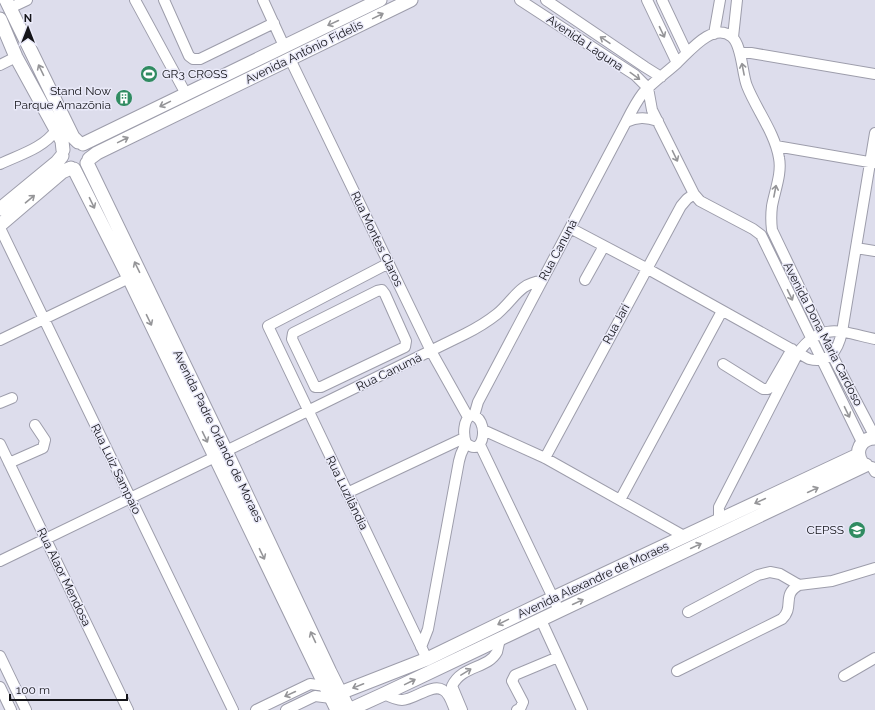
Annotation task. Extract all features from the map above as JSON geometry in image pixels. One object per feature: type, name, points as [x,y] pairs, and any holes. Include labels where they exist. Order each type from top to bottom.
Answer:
[{"type":"main road","name":"Avenida Antônio Fidelis","points":[[80,143],[186,94],[380,0]]},
{"type":"main road","name":"Avenida Antônio Fidelis","points":[[88,161],[97,153],[411,0]]},
{"type":"main road","points":[[0,226],[62,172],[72,168],[80,168],[88,161],[88,151],[73,137],[8,4]]},
{"type":"main road","points":[[0,19],[16,57],[62,141],[64,163],[72,168]]},
{"type":"main road","points":[[0,209],[57,162],[67,144],[71,142],[80,143]]},
{"type":"main road","name":"Avenida Padre Orlando de Moraes","points":[[88,161],[220,454],[332,692],[337,710]]},
{"type":"main road","name":"Avenida Padre Orlando de Moraes","points":[[72,168],[220,454]]},
{"type":"main road","points":[[869,465],[858,450],[871,439]]},
{"type":"main road","name":"Avenida Alexandre de Moraes","points":[[332,692],[553,598],[719,520],[869,465]]},
{"type":"main road","name":"Avenida Alexandre de Moraes","points":[[349,710],[869,465]]},
{"type":"main road","points":[[332,692],[349,710]]},
{"type":"street","points":[[8,4],[27,0]]},
{"type":"street","points":[[135,0],[186,94]]},
{"type":"street","points":[[164,0],[189,56],[193,59],[200,59],[274,23]]},
{"type":"street","points":[[263,0],[284,46]]},
{"type":"street","name":"Avenida Laguna","points":[[520,0],[635,75],[648,88]]},
{"type":"street","name":"Avenida Laguna","points":[[546,0],[661,77]]},
{"type":"street","points":[[647,0],[677,63]]},
{"type":"street","points":[[662,0],[687,53]]},
{"type":"street","points":[[733,37],[721,33],[714,34],[720,4],[737,5],[733,37],[740,53],[747,86],[776,146],[873,163]]},
{"type":"street","name":"Rua Canuná","points":[[424,653],[460,458],[471,416],[638,100],[648,88],[677,63],[700,40],[714,34]]},
{"type":"street","points":[[740,53],[751,52],[875,74]]},
{"type":"street","points":[[0,65],[16,57]]},
{"type":"street","name":"Rua Montes Claros","points":[[290,59],[431,351],[471,416],[479,420],[483,430]]},
{"type":"street","points":[[648,88],[652,110],[694,194]]},
{"type":"street","points":[[626,122],[640,118],[658,121]]},
{"type":"street","points":[[0,164],[43,143],[51,137],[56,130]]},
{"type":"street","points":[[570,228],[646,268],[809,359],[822,360],[832,355],[836,349],[842,332],[856,248],[873,163],[875,133]]},
{"type":"street","name":"Avenida Dona Maria Cardoso","points":[[776,146],[780,167],[772,208],[772,230],[871,439]]},
{"type":"street","name":"Avenida Dona Maria Cardoso","points":[[694,194],[700,201],[754,229],[761,235],[822,360],[871,439]]},
{"type":"street","name":"Rua Jari","points":[[545,458],[646,268],[681,206],[694,194]]},
{"type":"street","name":"Rua Luiz Sampaio","points":[[0,226],[233,710]]},
{"type":"street","points":[[585,280],[604,246]]},
{"type":"street","points":[[856,248],[875,251]]},
{"type":"street","points":[[303,327],[295,312],[388,263]]},
{"type":"street","points":[[0,340],[129,278]]},
{"type":"street","name":"Rua Canumá","points":[[0,561],[431,351],[483,324],[499,313],[522,288],[528,284],[542,281]]},
{"type":"street","points":[[377,291],[384,292],[406,340],[406,345],[403,348],[361,368],[321,388],[315,386],[291,337],[293,333],[303,327],[377,291]]},
{"type":"street","points":[[620,500],[722,311]]},
{"type":"street","name":"Rua Luzilândia","points":[[295,312],[268,326],[424,653]]},
{"type":"street","points":[[723,364],[763,389],[768,389],[795,351],[821,332],[842,332],[875,339]]},
{"type":"street","points":[[719,520],[719,507],[795,351]]},
{"type":"street","points":[[361,368],[368,382]]},
{"type":"street","points":[[0,403],[12,398]]},
{"type":"street","points":[[9,463],[43,448],[44,440],[35,424]]},
{"type":"street","points":[[480,445],[483,440],[483,430],[545,458],[684,536]]},
{"type":"street","points":[[347,493],[465,441],[473,446],[480,445]]},
{"type":"street","name":"Rua Alaor Mendosa","points":[[0,444],[128,710]]},
{"type":"street","points":[[480,445],[560,611]]},
{"type":"street","points":[[677,671],[782,619],[789,610],[790,593],[792,589],[799,585],[832,581],[875,568]]},
{"type":"street","points":[[688,612],[758,574],[770,572],[780,574],[799,585]]},
{"type":"street","points":[[541,620],[582,710]]},
{"type":"street","points":[[462,710],[452,686],[456,678],[470,668],[483,664],[492,658],[497,652],[500,639]]},
{"type":"street","points":[[0,656],[26,710]]},
{"type":"street","points":[[517,710],[523,702],[512,681],[515,675],[558,658]]},
{"type":"street","points":[[844,676],[875,658]]},
{"type":"street","points":[[256,710],[310,684],[332,692]]},
{"type":"street","points":[[0,687],[11,710]]},
{"type":"street","points":[[384,694],[400,700],[408,699],[438,688],[447,693],[455,710]]},
{"type":"street","points":[[286,710],[315,696],[332,692]]},
{"type":"place","name":"GR3 CROSS","points":[[149,74]]},
{"type":"place","name":"Stand Now Parque Amazõnia","points":[[124,98]]},
{"type":"place","name":"CEPSS","points":[[857,530]]}]
